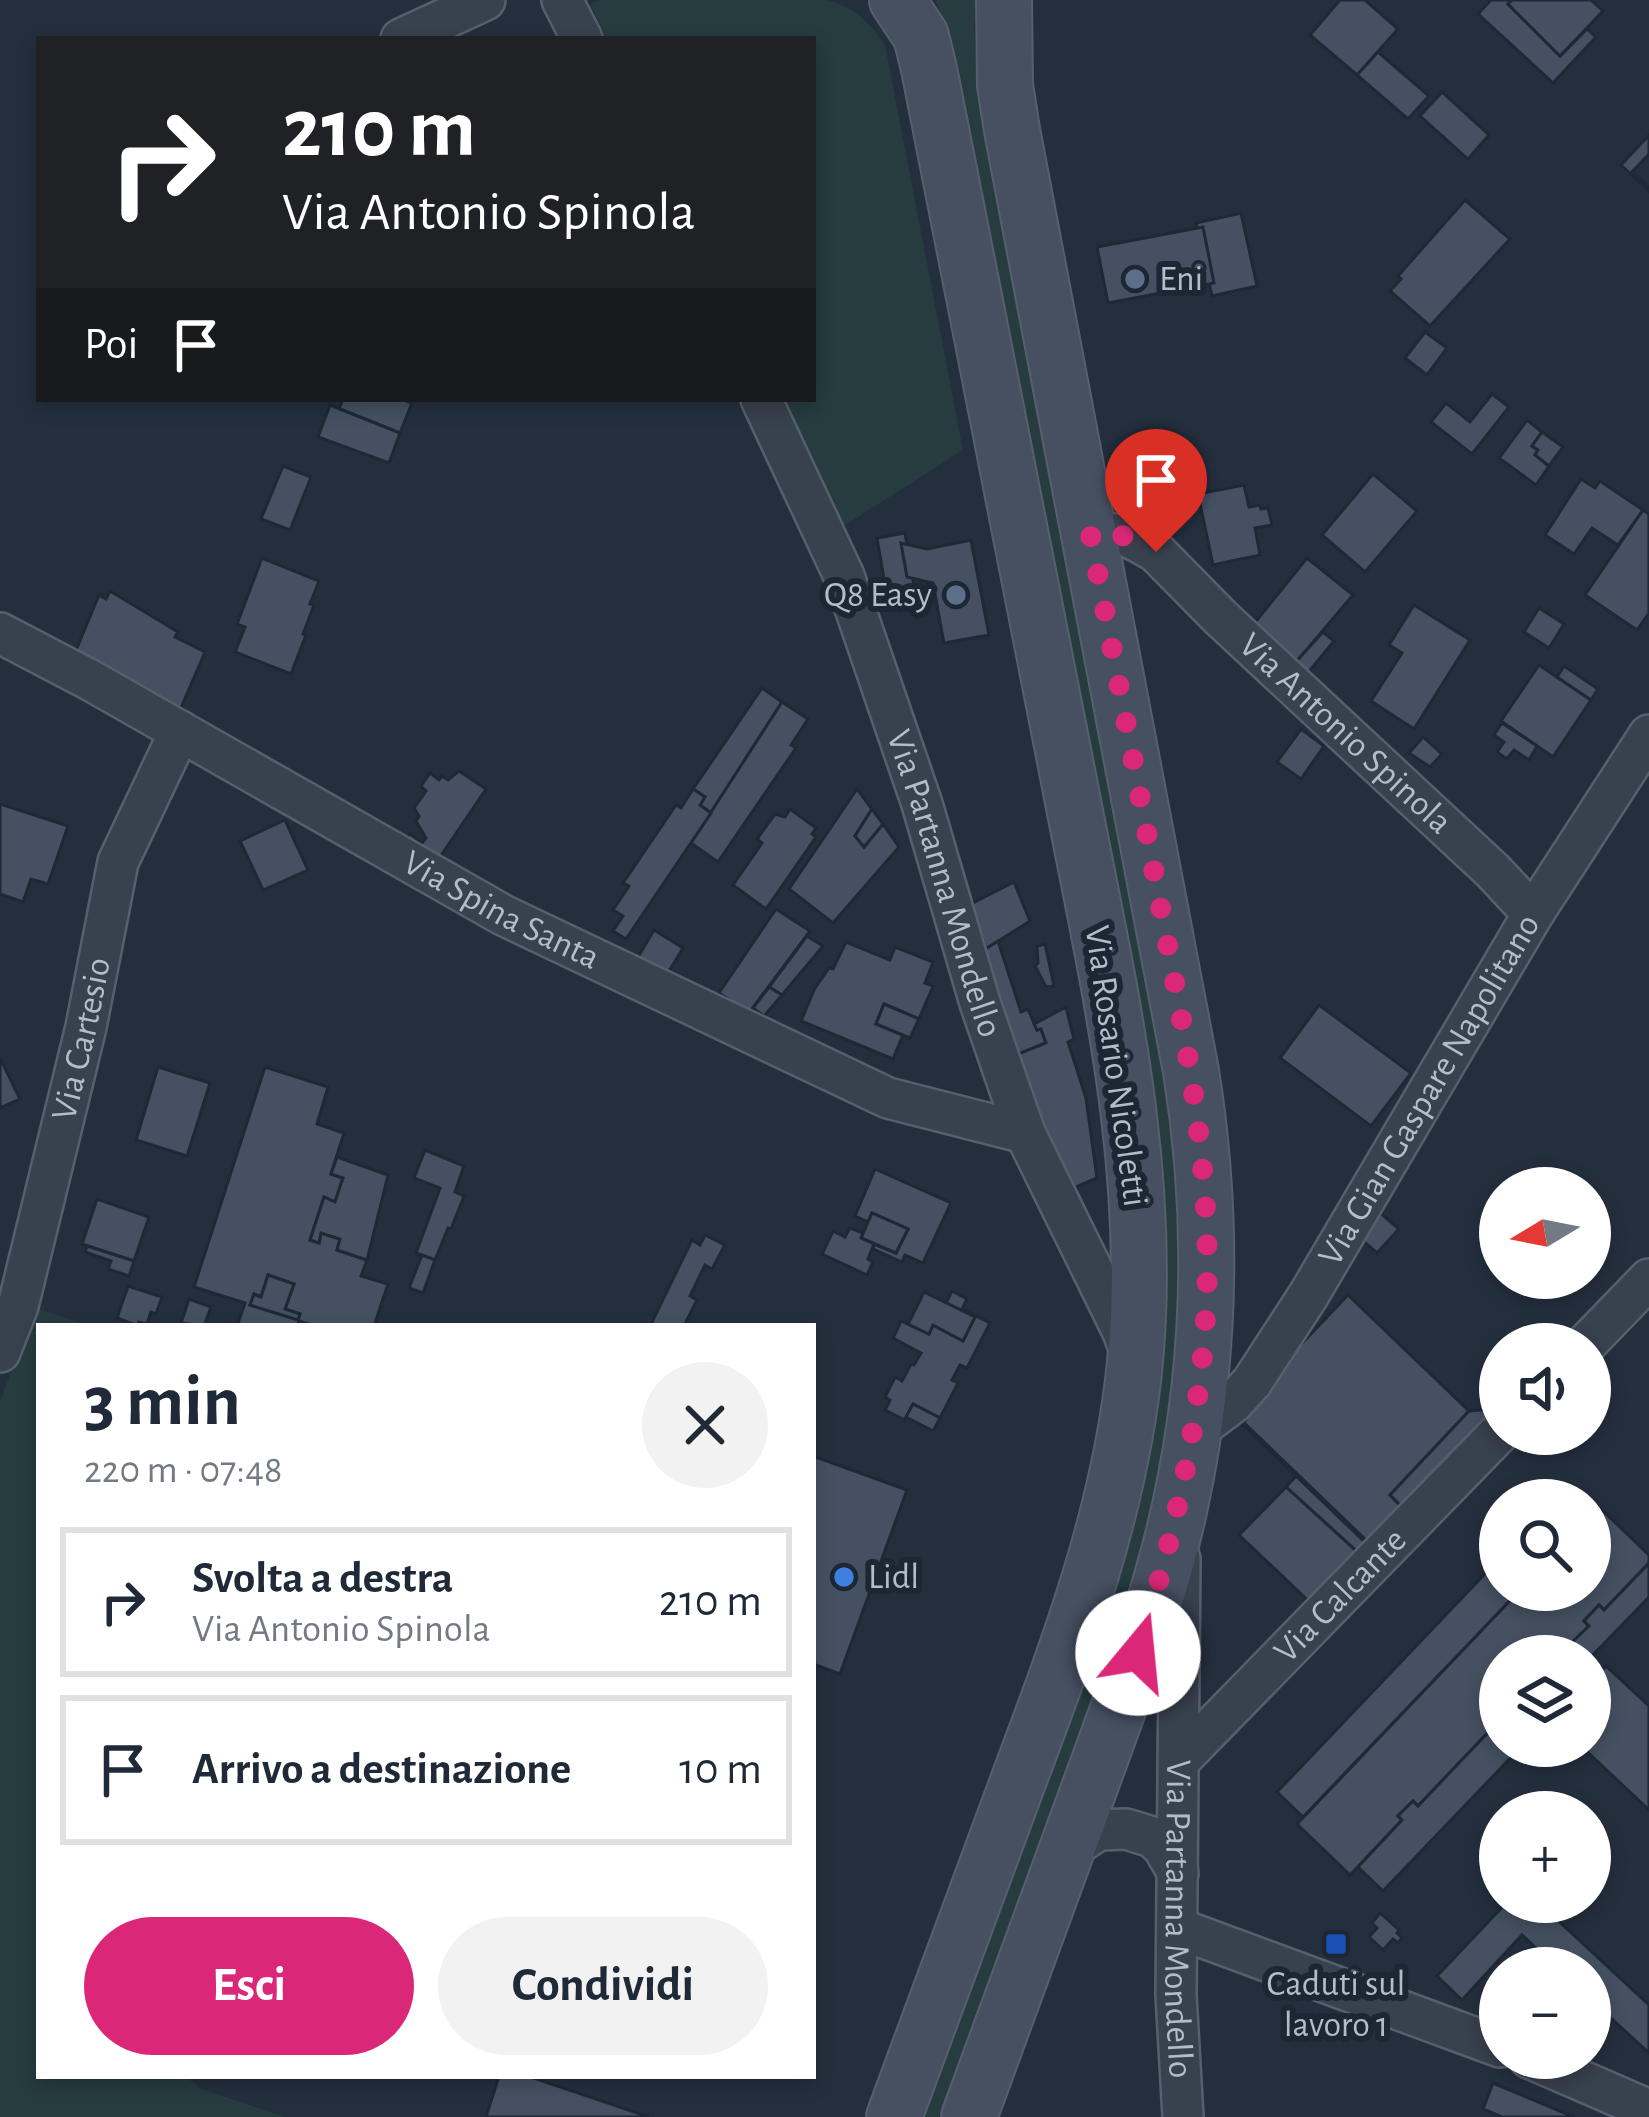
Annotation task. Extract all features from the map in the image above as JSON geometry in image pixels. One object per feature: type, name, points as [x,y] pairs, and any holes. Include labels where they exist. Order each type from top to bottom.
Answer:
[{"type":"main road","name":"Via Rosario Nicoletti","points":[[894,2117],[1100,1554],[1118,1477],[1135,1366],[1139,1291],[1139,1214],[1120,1046],[929,69],[921,36],[897,0]]},
{"type":"main road","name":"Via Rosario Nicoletti","points":[[970,2117],[1138,1653],[1180,1506],[1202,1361],[1207,1285],[1196,1102],[1004,85],[1004,0]]},
{"type":"street","points":[[407,36],[485,0]]},
{"type":"street","points":[[562,0],[580,36]]},
{"type":"street","name":"Via Partanna Mondello","points":[[762,402],[844,576],[922,804],[980,1003],[1025,1133],[1123,1332],[1135,1366]]},
{"type":"street","name":"Via Antonio Spinola","points":[[1090,532],[1125,536],[1156,552],[1533,914]]},
{"type":"street","name":"Via Spina Santa","points":[[0,633],[503,915],[887,1098],[1025,1133]]},
{"type":"street","name":"Via Cartesio","points":[[0,1352],[17,1306],[86,1028],[118,862],[180,731]]},
{"type":"street","name":"Via Gian Gaspare Napolitano","points":[[1193,1433],[1252,1382],[1308,1296],[1533,914],[1649,735]]},
{"type":"street","points":[[1606,1323],[1649,1279]]},
{"type":"street","name":"Via Calcante","points":[[1179,1761],[1479,1454]]},
{"type":"street","name":"Via Partanna Mondello","points":[[1180,1506],[1176,1995],[1183,2117]]},
{"type":"street","points":[[1066,1851],[1099,1830],[1126,1829],[1152,1837],[1178,1873]]},
{"type":"street","points":[[1177,1928],[1479,2039]]},
{"type":"street","points":[[1577,2079],[1649,2110]]},
{"type":"green space","points":[[600,0],[826,0],[846,7],[873,29],[885,45],[963,450],[839,529],[779,402],[816,402],[816,36],[606,36],[590,4]]},
{"type":"green space","points":[[935,0],[976,0],[979,86],[1167,1060],[1185,1237],[1178,1362],[1153,1527],[939,2117],[920,2117],[1164,1239],[1161,1170],[1146,1065],[945,23]]},
{"type":"green space","points":[[36,1308],[80,1323],[36,1323],[36,2079],[188,2079],[202,2089],[285,2117],[0,2117],[0,1401]]},
{"type":"building","points":[[1340,0],[1365,0],[1398,29],[1357,75],[1310,35]]},
{"type":"building","points":[[1491,0],[1512,0],[1508,4],[1560,56],[1587,29],[1596,37],[1553,83],[1478,14]]},
{"type":"building","points":[[1512,0],[1591,0],[1603,11],[1560,56],[1508,4]]},
{"type":"building","points":[[1378,52],[1429,96],[1408,119],[1357,75]]},
{"type":"building","points":[[1442,92],[1489,135],[1468,159],[1420,116]]},
{"type":"building","points":[[1649,135],[1649,154],[1632,172],[1649,191],[1621,165]]},
{"type":"building","points":[[1465,200],[1510,239],[1430,326],[1390,291]]},
{"type":"building","points":[[1241,213],[1257,286],[1212,296],[1196,223]]},
{"type":"building","points":[[1203,227],[1214,283],[1108,303],[1097,247]]},
{"type":"building","points":[[1425,332],[1447,348],[1427,375],[1405,358]]},
{"type":"building","points":[[1492,394],[1509,407],[1472,454],[1431,422],[1446,403],[1470,422]]},
{"type":"building","points":[[342,402],[412,403],[400,433],[339,409]]},
{"type":"building","points":[[330,405],[400,433],[389,463],[318,437]]},
{"type":"building","points":[[1527,420],[1542,432],[1532,446],[1549,466],[1536,485],[1499,458]]},
{"type":"building","points":[[1542,432],[1563,447],[1549,466],[1532,446]]},
{"type":"building","points":[[283,466],[311,477],[290,530],[261,519]]},
{"type":"building","points":[[1373,474],[1417,511],[1365,572],[1322,535]]},
{"type":"building","points":[[1581,479],[1595,488],[1600,481],[1643,510],[1618,545],[1592,528],[1574,554],[1545,535]]},
{"type":"building","points":[[1244,485],[1249,507],[1268,508],[1272,525],[1255,528],[1260,555],[1213,565],[1198,494]]},
{"type":"building","points":[[1643,510],[1649,514],[1649,613],[1637,630],[1585,595]]},
{"type":"building","points":[[905,533],[915,592],[887,597],[877,538]]},
{"type":"building","points":[[971,540],[989,635],[944,643],[933,583],[907,577],[901,543],[927,549]]},
{"type":"building","points":[[262,558],[319,581],[291,674],[235,652],[245,627],[237,624]]},
{"type":"building","points":[[1307,558],[1353,595],[1292,667],[1248,631]]},
{"type":"building","points":[[110,591],[205,652],[177,717],[74,655],[99,595],[106,599]]},
{"type":"building","points":[[1414,605],[1470,640],[1414,729],[1371,701],[1402,653],[1389,645]]},
{"type":"building","points":[[1539,608],[1564,624],[1549,648],[1524,632]]},
{"type":"building","points":[[1323,632],[1334,641],[1307,674],[1294,664]]},
{"type":"building","points":[[1539,665],[1591,700],[1553,757],[1501,721]]},
{"type":"building","points":[[1564,666],[1598,689],[1591,700],[1557,677]]},
{"type":"building","points":[[762,688],[782,702],[711,813],[700,805],[705,797],[693,789]]},
{"type":"building","points":[[782,702],[808,719],[791,745],[796,748],[718,862],[691,843]]},
{"type":"building","points":[[1502,723],[1537,746],[1529,760],[1514,750],[1507,759],[1497,752],[1504,742],[1494,735]]},
{"type":"building","points":[[1301,729],[1324,746],[1301,779],[1277,762]]},
{"type":"building","points":[[1423,737],[1442,754],[1430,767],[1409,753]]},
{"type":"building","points":[[459,771],[486,789],[436,863],[404,843],[410,834],[422,843],[426,838],[414,808],[426,791],[421,786],[430,773],[448,780]]},
{"type":"building","points":[[693,789],[705,797],[700,805],[711,813],[626,939],[613,931],[623,916],[613,910],[629,886],[623,883],[676,805],[681,808]]},
{"type":"building","points":[[857,789],[872,809],[855,836],[864,847],[883,824],[899,847],[833,923],[789,889]]},
{"type":"building","points":[[0,804],[68,826],[48,884],[31,879],[23,902],[0,894]]},
{"type":"building","points":[[790,809],[816,828],[812,834],[816,837],[766,909],[733,885],[775,814],[785,817]]},
{"type":"building","points":[[872,809],[883,824],[864,847],[855,836]]},
{"type":"building","points":[[285,820],[308,870],[263,890],[240,841]]},
{"type":"building","points":[[1014,882],[1030,921],[986,949],[971,904]]},
{"type":"building","points":[[776,909],[810,931],[749,1013],[719,993]]},
{"type":"building","points":[[654,930],[683,948],[663,981],[634,964]]},
{"type":"building","points":[[807,936],[823,946],[782,995],[769,987]]},
{"type":"building","points":[[998,941],[1021,1012],[1028,1009],[1046,1043],[1013,1056],[981,952]]},
{"type":"building","points":[[846,942],[890,960],[895,947],[933,962],[925,983],[933,986],[919,1019],[884,1004],[876,1024],[903,1035],[893,1059],[801,1021],[815,988],[833,969]]},
{"type":"building","points":[[1045,944],[1054,986],[1046,987],[1035,966],[1037,946]]},
{"type":"building","points":[[769,987],[782,995],[764,1016],[753,1008]]},
{"type":"building","points":[[884,1004],[919,1019],[910,1038],[876,1024]]},
{"type":"building","points":[[1319,1005],[1411,1073],[1371,1126],[1280,1058]]},
{"type":"building","points":[[1066,1007],[1074,1039],[1068,1042],[1086,1098],[1097,1178],[1074,1188],[1013,1056],[1046,1043],[1034,1024]]},
{"type":"building","points":[[0,1058],[20,1099],[0,1108]]},
{"type":"building","points":[[158,1067],[210,1083],[187,1156],[136,1140]]},
{"type":"building","points":[[265,1067],[328,1087],[317,1124],[344,1133],[331,1174],[343,1178],[335,1202],[324,1197],[310,1240],[319,1243],[321,1233],[340,1239],[337,1250],[367,1260],[361,1276],[388,1284],[375,1323],[238,1323],[245,1303],[194,1287]],"holes":[[[268,1275],[294,1284],[285,1309],[300,1314],[298,1320],[250,1305],[254,1294],[261,1297]]]},
{"type":"building","points":[[425,1150],[464,1166],[455,1192],[464,1196],[435,1260],[416,1253],[440,1188],[414,1178]]},
{"type":"building","points":[[337,1157],[388,1175],[367,1260],[337,1250],[340,1239],[321,1233],[319,1243],[310,1240],[324,1197],[335,1202],[343,1178],[331,1174]]},
{"type":"building","points":[[875,1169],[951,1203],[923,1263],[905,1255],[902,1262],[873,1249],[874,1244],[896,1253],[908,1229],[872,1213],[868,1222],[855,1216]]},
{"type":"building","points":[[97,1199],[149,1217],[134,1261],[82,1244]]},
{"type":"building","points":[[1377,1210],[1399,1229],[1377,1253],[1355,1234]]},
{"type":"building","points":[[872,1213],[908,1229],[896,1253],[861,1238]]},
{"type":"building","points":[[850,1228],[874,1244],[867,1275],[822,1254],[833,1231],[845,1237]]},
{"type":"building","points":[[705,1235],[725,1245],[712,1269],[705,1265],[690,1296],[697,1300],[686,1323],[651,1323],[692,1240],[700,1245]]},
{"type":"building","points":[[87,1246],[134,1261],[129,1276],[108,1269],[111,1261],[85,1252]]},
{"type":"building","points":[[422,1255],[435,1260],[423,1293],[409,1288]]},
{"type":"building","points":[[268,1275],[294,1284],[285,1309],[300,1314],[298,1320],[250,1305],[254,1294],[261,1297]]},
{"type":"building","points":[[128,1286],[162,1297],[147,1323],[117,1318]]},
{"type":"building","points":[[952,1291],[967,1299],[962,1309],[990,1323],[967,1368],[960,1365],[952,1380],[958,1383],[940,1418],[913,1404],[905,1420],[885,1410],[890,1400],[885,1397],[895,1377],[902,1381],[921,1353],[893,1338],[901,1321],[929,1334],[933,1325],[963,1341],[975,1317],[946,1303]]},
{"type":"building","points":[[924,1292],[975,1317],[963,1341],[933,1325],[929,1334],[908,1324]]},
{"type":"building","points":[[1348,1295],[1469,1411],[1390,1495],[1408,1513],[1374,1548],[1244,1423],[1268,1379]]},
{"type":"building","points":[[189,1299],[211,1307],[205,1323],[181,1323]]},
{"type":"building","points":[[913,1404],[940,1418],[933,1431],[906,1417]]},
{"type":"building","points":[[1479,1410],[1479,1439],[1408,1513],[1390,1495],[1469,1411]]},
{"type":"building","points":[[1243,1425],[1374,1548],[1373,1550]]},
{"type":"building","name":"Lidl","points":[[816,1457],[907,1490],[840,1674],[816,1665]]},
{"type":"building","points":[[1296,1476],[1373,1550],[1364,1558],[1286,1487]]},
{"type":"building","points":[[1286,1487],[1364,1558],[1317,1609],[1239,1535]]},
{"type":"building","points":[[1611,1519],[1649,1555],[1649,1563],[1611,1603]]},
{"type":"building","points":[[1649,1563],[1649,1597],[1611,1636],[1579,1635],[1589,1626],[1584,1621],[1593,1611],[1611,1611],[1611,1603]]},
{"type":"building","points":[[1479,1580],[1479,1611],[1500,1611],[1303,1817],[1277,1792]]},
{"type":"building","points":[[1500,1611],[1593,1611],[1580,1635],[1479,1635],[1479,1742],[1418,1806],[1413,1801],[1398,1816],[1402,1820],[1350,1875],[1297,1824]]},
{"type":"building","points":[[1611,1671],[1649,1706],[1649,1810],[1603,1767],[1611,1767]]},
{"type":"building","points":[[1479,1742],[1479,1767],[1502,1767],[1383,1891],[1358,1867],[1402,1820],[1398,1816],[1413,1801],[1418,1806]]},
{"type":"building","points":[[1380,1913],[1402,1938],[1398,1943],[1393,1939],[1383,1950],[1369,1937]]},
{"type":"building","points":[[1487,1923],[1561,1923],[1586,1947],[1535,1947],[1522,1935],[1511,1947],[1479,1947],[1479,1982],[1462,2000],[1437,1976]]},
{"type":"building","points":[[1611,1970],[1649,2005],[1649,2053],[1611,2018]]},
{"type":"building","points":[[498,2079],[537,2079],[649,2117],[486,2117]]},
{"type":"building","points":[[1493,2083],[1574,2117],[1502,2117],[1483,2109]]},
{"type":"place","name":"Eni","points":[[1135,279]]},
{"type":"place","name":"Q8 Easy","points":[[956,595]]},
{"type":"place","name":"Lidl","points":[[844,1577]]},
{"type":"place","name":"Caduti sul lavoro 1","points":[[1336,1944]]},
{"type":"route","points":[[1138,1653],[1180,1506],[1193,1433],[1207,1285],[1205,1192],[1191,1071],[1090,532],[1125,536],[1156,552]]}]
